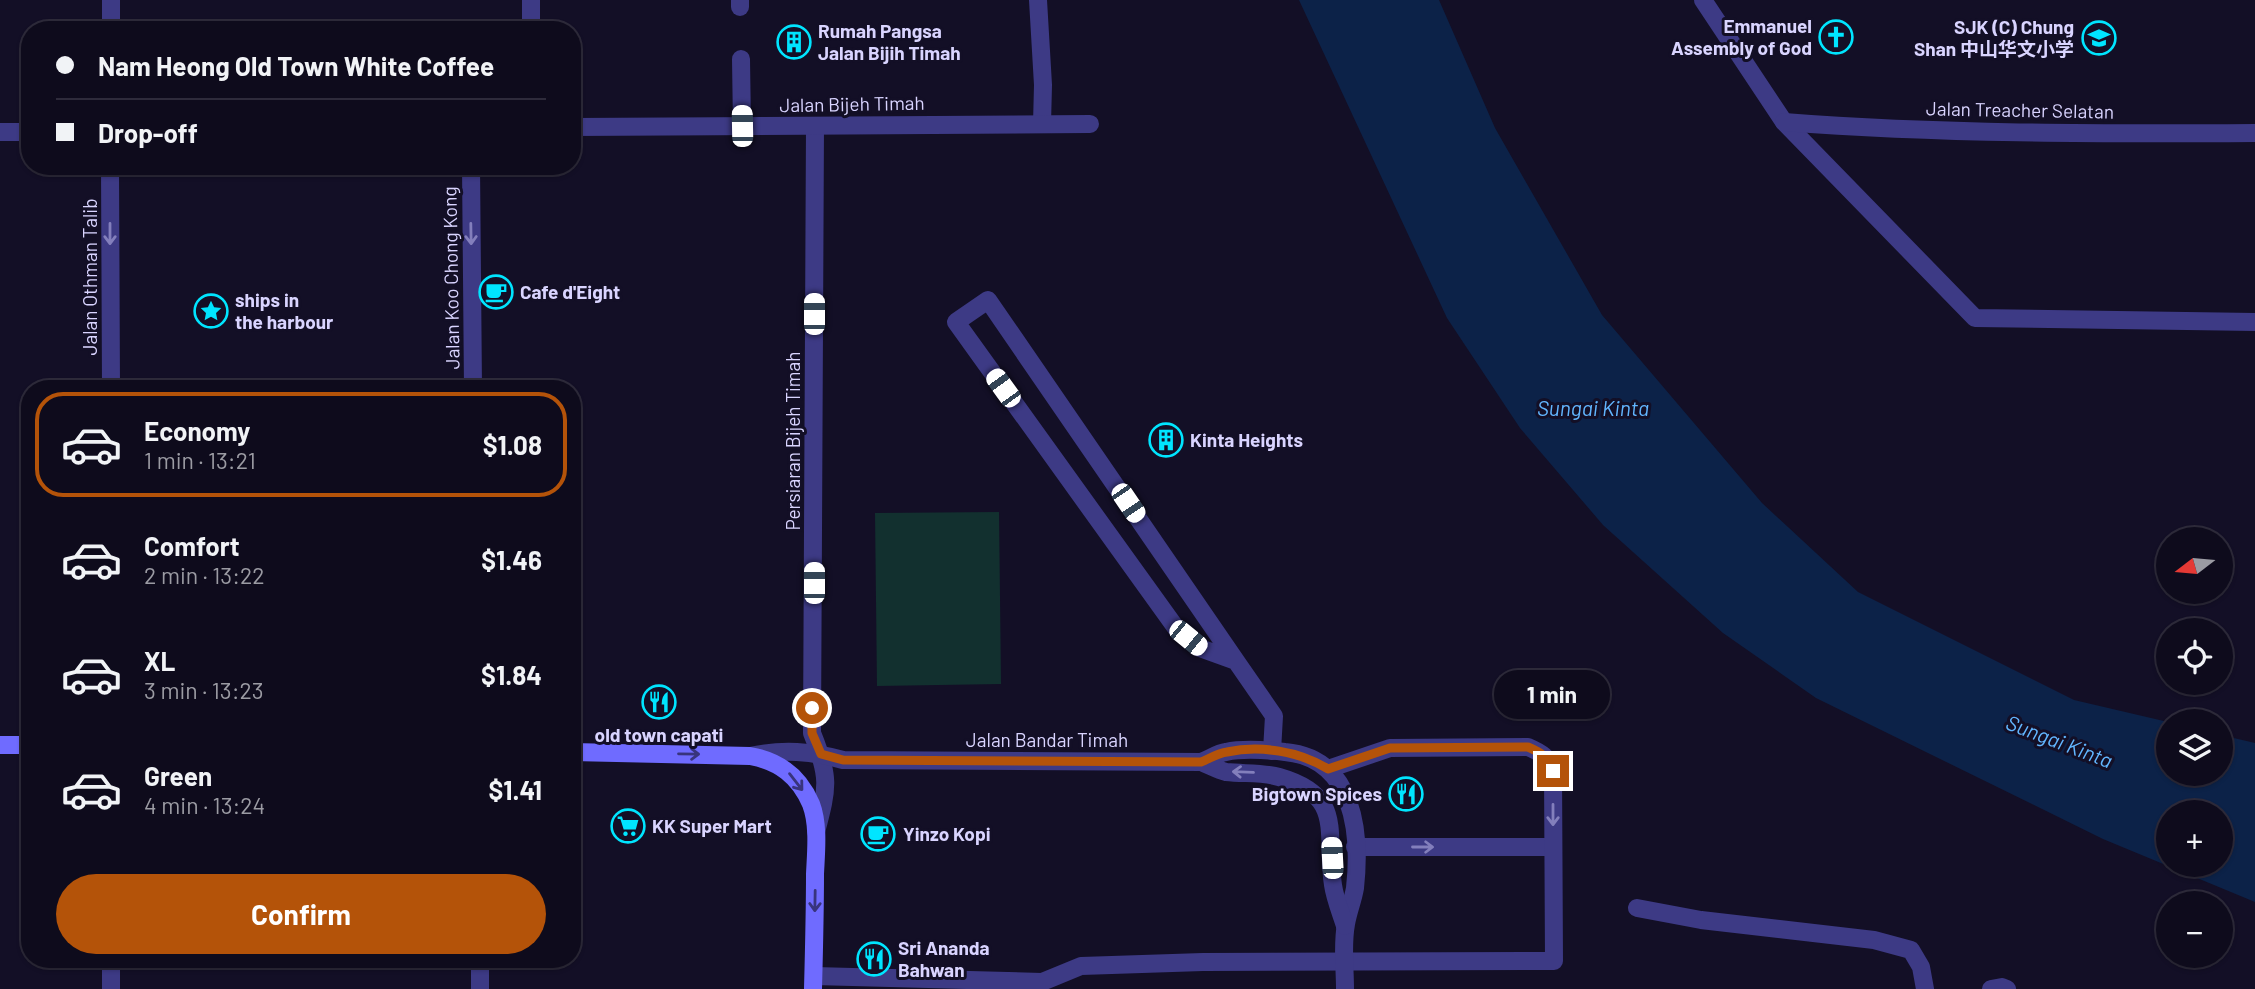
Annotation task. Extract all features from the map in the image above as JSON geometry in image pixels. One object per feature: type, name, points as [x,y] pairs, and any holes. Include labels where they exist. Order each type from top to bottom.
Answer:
[{"type":"main road","points":[[0,745],[21,745]]},
{"type":"main road","points":[[581,752],[750,756],[769,760],[783,767],[798,782],[811,805],[816,833],[814,982]]},
{"type":"street","points":[[111,0],[111,21]]},
{"type":"street","points":[[531,0],[531,21]]},
{"type":"street","points":[[1038,0],[1043,85],[1042,124]]},
{"type":"street","points":[[1703,0],[1784,122],[1975,318],[2255,322]]},
{"type":"street","points":[[741,59],[742,126]]},
{"type":"street","name":"Jalan Treacher Selatan","points":[[1784,122],[2126,134],[2255,133]]},
{"type":"street","name":"Jalan Bijeh Timah","points":[[581,127],[1090,124]]},
{"type":"street","name":"Persiaran Bijeh Timah","points":[[815,126],[812,733],[826,768],[825,799],[816,833]]},
{"type":"street","points":[[0,132],[21,132]]},
{"type":"street","name":"Jalan Othman Talib","points":[[110,175],[111,380]]},
{"type":"street","name":"Jalan Koo Chong Kong","points":[[471,175],[473,380]]},
{"type":"street","points":[[1236,661],[1200,648],[1176,628],[956,322],[988,300],[1274,716],[1272,751]]},
{"type":"street","points":[[814,982],[1042,982],[1081,966],[1203,962],[1345,963],[1554,961],[1553,771],[1542,753],[1528,747],[1390,748],[1328,769],[1342,786],[1351,806],[1355,826],[1355,888],[1345,926],[1345,963],[1345,989]]},
{"type":"street","name":"Jalan Bandar Timah","points":[[750,756],[771,751],[808,751],[843,760],[1201,762],[1225,752],[1272,751],[1312,759],[1328,769]]},
{"type":"street","points":[[1201,762],[1225,771],[1266,773],[1288,779],[1306,787],[1319,799],[1328,814],[1333,886],[1345,926]]},
{"type":"street","points":[[1355,847],[1553,847]]},
{"type":"street","points":[[1636,908],[1701,920],[1874,940],[1911,950],[1921,967],[1924,989]]},
{"type":"street","points":[[111,968],[111,989]]},
{"type":"street","points":[[480,968],[480,989]]},
{"type":"street","points":[[1991,989],[2007,989]]},
{"type":"green space","points":[[999,512],[1001,684],[877,686],[875,513]]},
{"type":"water","name":"Sungai Kinta","points":[[1299,0],[1439,0],[1495,128],[1602,315],[1762,503],[1858,592],[2074,700],[2156,719],[2156,786],[2233,786],[2233,738],[2255,743],[2255,902],[2195,877],[2233,877],[2233,800],[2156,800],[2156,861],[2103,839],[1816,698],[1723,633],[1603,525],[1520,428],[1447,318]]},
{"type":"place","name":"Emmanuel Assembly of God","points":[[1836,37]]},
{"type":"place","name":"SJK (C) Chung Shan 中山华文小学","points":[[2099,38]]},
{"type":"place","name":"Rumah Pangsa Jalan Bijih Timah","points":[[794,42]]},
{"type":"place","name":"Cafe d'Eight","points":[[496,292]]},
{"type":"place","name":"ships in the harbour","points":[[211,311]]},
{"type":"place","name":"Kinta Heights","points":[[1166,440]]},
{"type":"place","name":"old town capati","points":[[659,702]]},
{"type":"place","name":"Bigtown Spices","points":[[1406,794]]},
{"type":"place","name":"KK Super Mart","points":[[628,826]]},
{"type":"place","name":"Yinzo Kopi","points":[[878,834]]},
{"type":"place","name":"Sri Ananda Bahwan","points":[[874,959]]},
{"type":"route","points":[[812,708],[812,733],[821,754],[843,760],[1201,762],[1225,752],[1250,750],[1292,753],[1312,759],[1328,769],[1390,748],[1528,747],[1542,753],[1553,771]]}]
